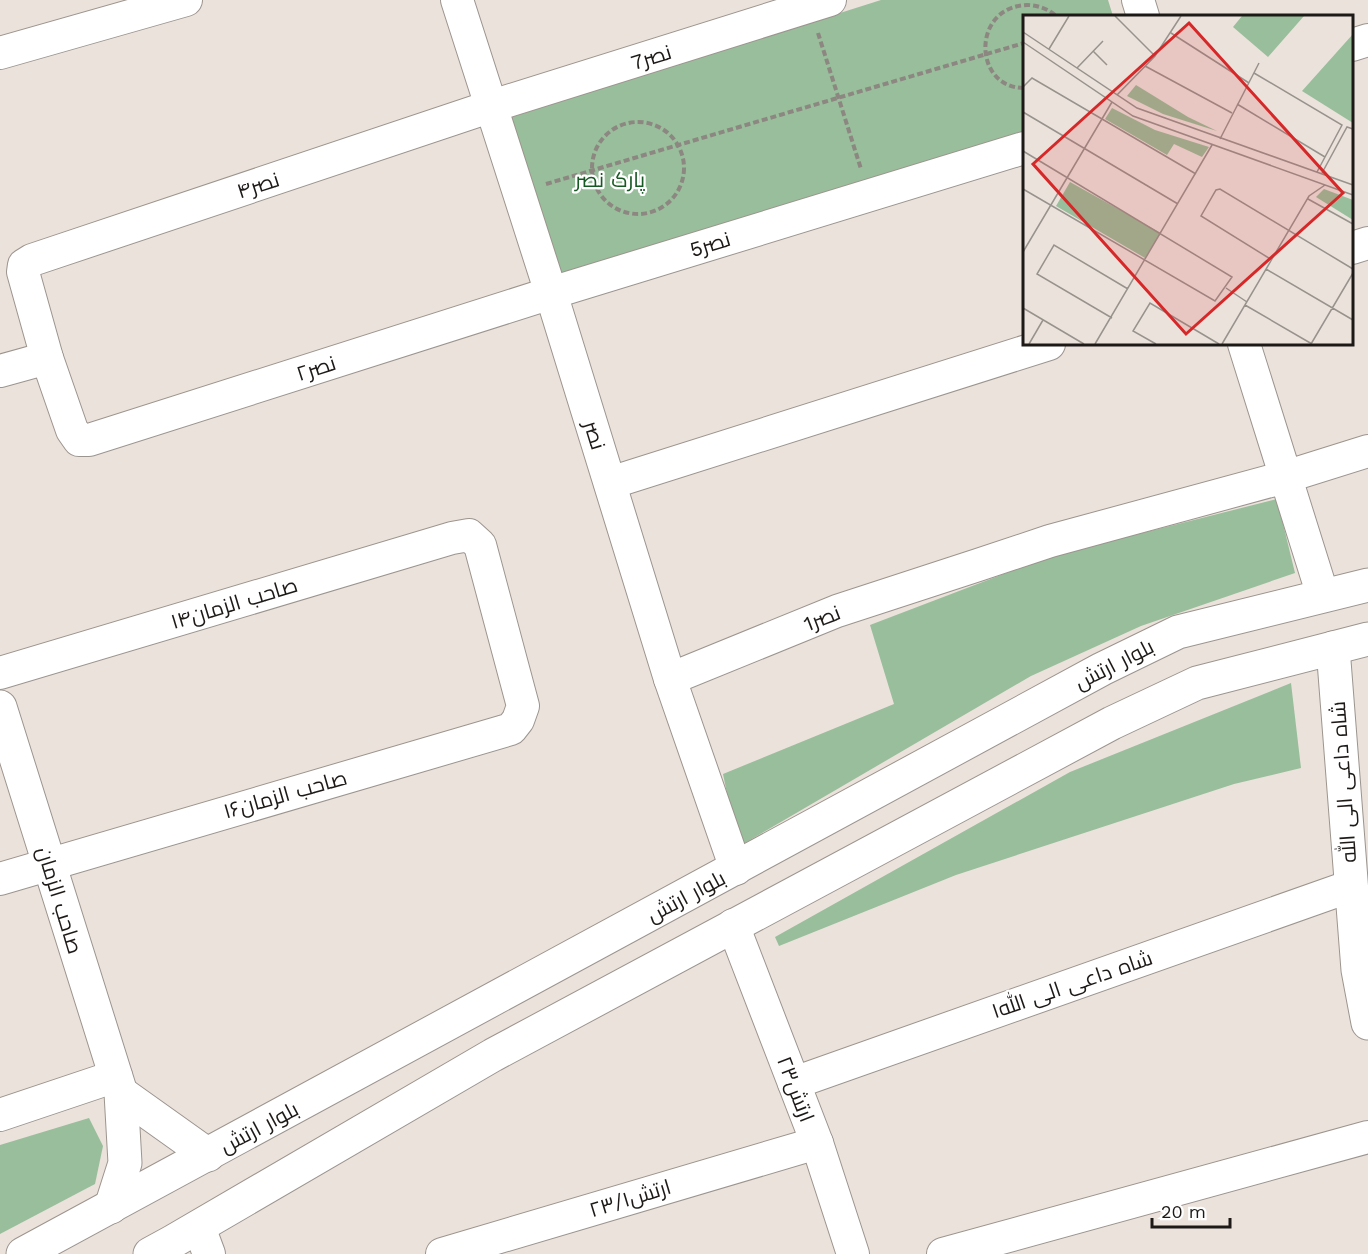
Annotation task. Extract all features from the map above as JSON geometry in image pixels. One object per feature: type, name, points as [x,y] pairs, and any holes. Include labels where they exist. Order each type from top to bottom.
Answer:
[{"type":"main road","name":"بلوار ارتش","points":[[23,1254],[1102,669],[1178,632],[1368,585]]},
{"type":"main road","points":[[181,1246],[493,1055],[1112,723],[1197,683],[1368,639]]},
{"type":"main road","name":"شاه داعی الی الله","points":[[1333,648],[1351,886],[1368,1023]]},
{"type":"main road","name":"صاحب الزمان","points":[[0,707],[118,1085],[125,1163],[111,1207]]},
{"type":"main road","points":[[118,1085],[208,1155]]},
{"type":"street","points":[[0,53],[186,0]]},
{"type":"street","name":"نصر","points":[[457,0],[552,293],[670,679],[736,869]]},
{"type":"street","points":[[1138,0],[1143,15]]},
{"type":"street","name":"7نصر","points":[[492,106],[820,3]]},
{"type":"street","points":[[1353,45],[1368,40]]},
{"type":"street","name":"۴نصر","points":[[46,358],[23,272],[24,265],[32,260],[492,106]]},
{"type":"street","name":"5نصر","points":[[552,293],[1023,148]]},
{"type":"street","points":[[1353,248],[1368,243]]},
{"type":"street","name":"نصر۲","points":[[46,358],[72,430],[79,440],[89,440],[552,293]]},
{"type":"street","points":[[610,483],[1046,345]]},
{"type":"street","points":[[1244,345],[1323,596]]},
{"type":"street","points":[[0,371],[46,358]]},
{"type":"street","name":"1نصر","points":[[670,679],[837,611],[1050,541],[1285,477],[1368,451]]},
{"type":"street","name":"صاحب الزمان۱۴","points":[[0,673],[441,541],[469,535],[480,544],[523,706],[518,720]]},
{"type":"street","name":"صاحب الزمان۱۶","points":[[0,879],[511,729],[518,720]]},
{"type":"street","name":"شاه داعی الی الله۱","points":[[794,1083],[1351,886]]},
{"type":"street","name":"ارتش۲۳","points":[[733,925],[818,1143],[853,1254]]},
{"type":"street","points":[[0,1115],[118,1085]]},
{"type":"street","points":[[943,1254],[1368,1137]]},
{"type":"street","name":"۲۳/۱ارتش","points":[[442,1254],[818,1143]]},
{"type":"path","points":[[820,3],[839,98],[868,196]]},
{"type":"path","points":[[1023,88],[1015,88],[995,76],[985,55],[986,34],[997,16],[1014,6],[1036,5],[1054,15]]},
{"type":"path","points":[[519,192],[1023,43]]},
{"type":"path","points":[[645,122],[665,130],[679,145],[685,168],[678,191],[662,209],[639,215],[615,210],[598,194],[591,171],[594,150],[606,133],[625,123],[645,122]]},
{"type":"green space","name":"پارک نصر","points":[[881,0],[1108,0],[1113,15],[1023,15],[1023,133],[551,293],[499,121]]},
{"type":"green space","points":[[1277,499],[1295,573],[1141,626],[1031,676],[738,847],[723,774],[894,704],[870,625],[1051,556]]},
{"type":"green space","points":[[1291,683],[1301,768],[1234,784],[956,875],[779,946],[775,937],[1070,772]]},
{"type":"green space","points":[[89,1118],[103,1146],[95,1184],[0,1234],[0,1145]]}]
